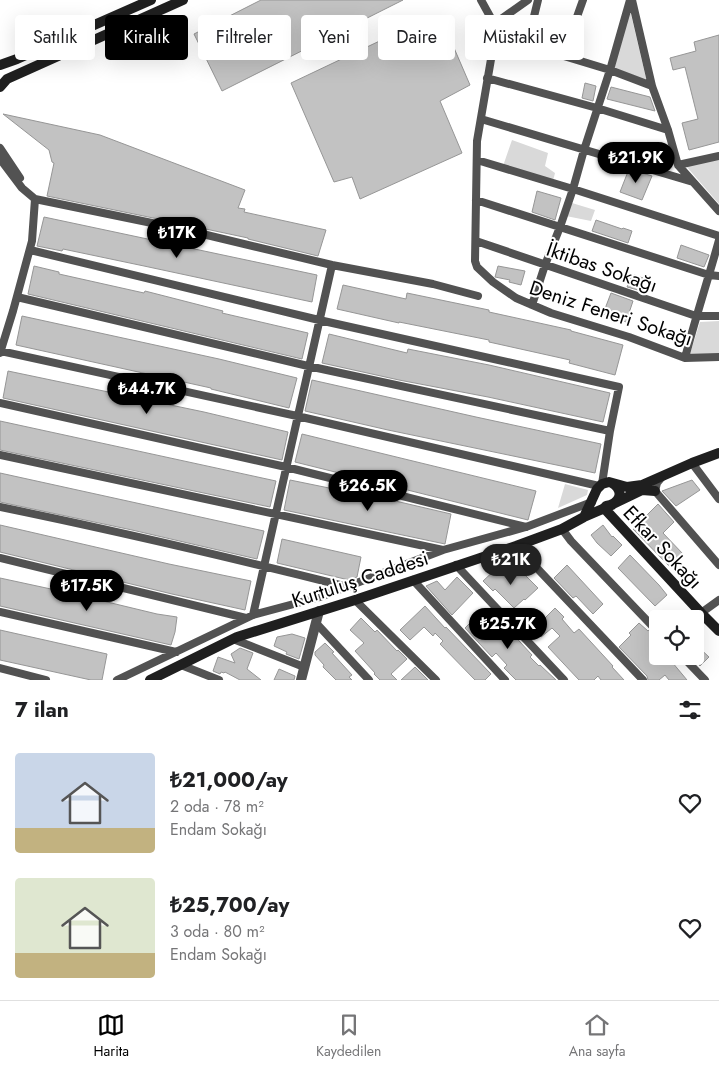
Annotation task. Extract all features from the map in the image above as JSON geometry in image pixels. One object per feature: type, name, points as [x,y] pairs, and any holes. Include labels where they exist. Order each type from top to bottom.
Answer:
[{"type":"main road","points":[[0,65],[26,56],[151,0]]},
{"type":"main road","points":[[0,87],[7,78],[183,0]]},
{"type":"main road","points":[[602,486],[635,487],[692,462],[719,453]]},
{"type":"main road","points":[[584,517],[602,486]]},
{"type":"main road","points":[[602,486],[617,487],[620,494],[618,500],[610,505],[605,506],[602,504],[598,499],[602,486]]},
{"type":"main road","name":"Kurtuluş Caddesi","points":[[150,680],[233,639],[516,546],[562,529],[642,490],[655,491]]},
{"type":"main road","name":"Efkar Sokağı","points":[[610,505],[698,610]]},
{"type":"main road","name":"Efkar Sokağı","points":[[704,616],[719,631]]},
{"type":"street","name":"Deniz Feneri Sokağı","points":[[481,0],[489,15]]},
{"type":"street","points":[[507,15],[528,0]]},
{"type":"street","points":[[534,15],[538,0]]},
{"type":"street","points":[[578,15],[583,0]]},
{"type":"street","points":[[532,305],[573,189],[631,0]]},
{"type":"street","points":[[631,0],[652,86],[678,164],[719,211]]},
{"type":"street","name":"Deniz Feneri Sokağı","points":[[491,60],[477,141],[475,261],[477,267],[493,282],[516,298],[551,313],[629,337],[685,358],[719,357]]},
{"type":"street","points":[[576,60],[652,86]]},
{"type":"street","points":[[488,78],[668,130]]},
{"type":"street","points":[[481,119],[693,182]]},
{"type":"street","points":[[0,148],[26,186],[28,193]]},
{"type":"street","points":[[678,164],[719,156]]},
{"type":"street","points":[[0,159],[22,188],[35,199],[186,230],[332,266],[433,284],[478,296]]},
{"type":"street","points":[[477,160],[719,236]]},
{"type":"street","points":[[30,250],[319,320],[619,386],[602,486],[298,416],[0,351],[30,250],[35,199]]},
{"type":"street","points":[[476,200],[709,275],[719,276]]},
{"type":"street","points":[[685,358],[719,240]]},
{"type":"street","name":"İktibas Sokağı","points":[[476,241],[696,316],[719,316]]},
{"type":"street","points":[[250,616],[264,566],[332,266]]},
{"type":"street","points":[[17,297],[308,366],[610,431]]},
{"type":"street","points":[[0,403],[286,467],[526,527]]},
{"type":"street","points":[[0,455],[443,550]]},
{"type":"street","points":[[692,462],[719,499]]},
{"type":"street","points":[[663,476],[657,483],[655,491],[719,565]]},
{"type":"street","points":[[118,680],[250,616],[320,597],[443,550],[526,527],[592,502]]},
{"type":"street","points":[[0,507],[264,566],[348,587]]},
{"type":"street","points":[[562,529],[622,596],[649,622]]},
{"type":"street","points":[[516,546],[643,680]]},
{"type":"street","points":[[0,558],[250,616]]},
{"type":"street","points":[[456,565],[564,680]]},
{"type":"street","points":[[413,580],[505,680]]},
{"type":"street","points":[[354,600],[436,680]]},
{"type":"street","points":[[704,611],[719,600]]},
{"type":"street","points":[[300,680],[319,611]]},
{"type":"street","points":[[0,612],[176,652]]},
{"type":"street","points":[[316,623],[369,680]]},
{"type":"street","points":[[233,639],[304,667]]},
{"type":"street","points":[[181,665],[219,680]]},
{"type":"street","points":[[691,665],[705,680]]},
{"type":"street","points":[[0,668],[46,680]]},
{"type":"shaded area","points":[[629,6],[648,87],[612,74]]},
{"type":"shaded area","points":[[512,140],[548,153],[545,166],[555,173],[553,181],[503,166]]},
{"type":"shaded area","points":[[719,159],[719,204],[686,166]]},
{"type":"shaded area","points":[[572,203],[595,210],[591,221],[566,216]]},
{"type":"shaded area","points":[[719,321],[719,356],[689,357],[700,322]]},
{"type":"shaded area","points":[[565,484],[588,490],[587,495],[558,508]]},
{"type":"building","points":[[261,0],[403,0],[368,18],[368,15],[301,15],[301,51],[291,56],[291,15],[231,15]]},
{"type":"building","points":[[198,32],[198,42],[194,34]]},
{"type":"building","points":[[719,35],[719,142],[689,150],[682,123],[698,119],[685,67],[673,70],[670,58],[696,51],[694,42]]},
{"type":"building","points":[[378,42],[378,60],[455,60],[455,50],[470,85],[440,101],[462,153],[360,199],[352,177],[334,182],[291,83],[340,60],[368,60],[368,46]]},
{"type":"building","points":[[207,60],[284,60],[222,91]]},
{"type":"building","points":[[585,83],[596,86],[593,101],[582,98]]},
{"type":"building","points":[[611,87],[650,97],[655,111],[607,99]]},
{"type":"building","points":[[3,114],[100,135],[245,190],[238,208],[245,209],[244,212],[326,230],[318,256],[248,238],[47,196],[54,163],[52,162],[49,150]]},
{"type":"building","points":[[629,169],[652,176],[642,200],[620,192]]},
{"type":"building","points":[[537,191],[561,198],[555,220],[532,212]]},
{"type":"building","points":[[44,217],[317,275],[312,302],[63,249],[62,251],[37,246]]},
{"type":"building","points":[[596,220],[632,231],[628,243],[592,231]]},
{"type":"building","points":[[681,245],[709,255],[704,267],[677,258]]},
{"type":"building","points":[[34,266],[59,272],[59,274],[144,293],[145,291],[223,311],[222,313],[308,333],[302,359],[28,294]]},
{"type":"building","points":[[498,266],[525,271],[521,285],[509,282],[510,280],[495,277]]},
{"type":"building","points":[[632,274],[643,278],[638,290],[627,287]]},
{"type":"building","points":[[343,285],[406,299],[407,293],[489,310],[489,312],[571,330],[623,345],[615,375],[569,363],[570,360],[489,342],[489,340],[337,309]]},
{"type":"building","points":[[611,293],[633,301],[626,322],[603,314]]},
{"type":"building","points":[[22,316],[297,378],[289,408],[211,388],[16,345]]},
{"type":"building","points":[[329,334],[407,353],[408,349],[489,365],[610,393],[603,422],[322,363]]},
{"type":"building","points":[[8,371],[204,412],[288,432],[282,460],[3,398]]},
{"type":"building","points":[[312,380],[601,444],[595,473],[305,411]]},
{"type":"building","points":[[0,421],[276,481],[270,507],[0,450]]},
{"type":"building","points":[[302,434],[536,491],[528,520],[295,462]]},
{"type":"building","points":[[0,473],[264,531],[257,559],[0,502]]},
{"type":"building","points":[[290,480],[374,496],[451,514],[445,544],[284,510]]},
{"type":"building","points":[[692,480],[700,490],[676,506],[662,491]]},
{"type":"building","points":[[658,504],[674,522],[663,533],[683,554],[670,567],[633,529]]},
{"type":"building","points":[[0,525],[251,581],[245,610],[0,552]]},
{"type":"building","points":[[603,525],[612,537],[622,545],[611,556],[591,535]]},
{"type":"building","points":[[282,539],[361,557],[357,577],[349,580],[277,563]]},
{"type":"building","points":[[630,555],[667,595],[655,606],[618,568]]},
{"type":"building","points":[[567,565],[603,604],[593,614],[576,596],[573,598],[554,578]]},
{"type":"building","points":[[497,568],[507,579],[519,569],[538,588],[514,608],[495,589],[493,591],[483,581]]},
{"type":"building","points":[[457,577],[473,593],[452,615],[426,586],[437,581],[445,590]]},
{"type":"building","points":[[0,578],[177,617],[171,645],[0,606]]},
{"type":"building","points":[[425,606],[491,674],[485,680],[475,680],[440,644],[443,641],[435,633],[433,636],[424,627],[410,640],[400,630]]},
{"type":"building","points":[[555,608],[564,617],[562,619],[574,633],[579,629],[624,680],[601,680],[598,676],[594,680],[579,680],[548,647],[560,636],[552,628],[541,637],[526,621],[534,613],[542,621]]},
{"type":"building","points":[[497,617],[532,655],[530,657],[556,680],[516,680],[504,668],[507,665],[496,653],[492,657],[465,628],[475,618],[486,628]]},
{"type":"building","points":[[361,618],[375,632],[377,630],[407,659],[391,674],[397,680],[380,680],[355,651],[364,643],[350,630]]},
{"type":"building","points":[[639,623],[649,630],[649,665],[674,665],[687,680],[669,680],[665,675],[659,680],[648,680],[647,676],[619,647],[631,635],[629,633]]},
{"type":"building","points":[[0,630],[107,654],[102,680],[91,680],[0,660]]},
{"type":"building","points":[[292,634],[305,638],[299,659],[286,654],[287,652],[274,646],[277,637]]},
{"type":"building","points":[[325,643],[352,675],[349,677],[352,680],[336,680],[323,667],[324,665],[315,655],[315,652]]},
{"type":"building","points":[[240,648],[253,653],[247,669],[261,680],[240,680],[225,672],[220,674],[213,671],[218,657],[235,663],[231,654]]},
{"type":"building","points":[[704,652],[709,657],[704,662]]},
{"type":"building","points":[[415,667],[428,680],[401,680]]},
{"type":"building","points":[[279,669],[295,676],[294,680],[274,680]]}]
